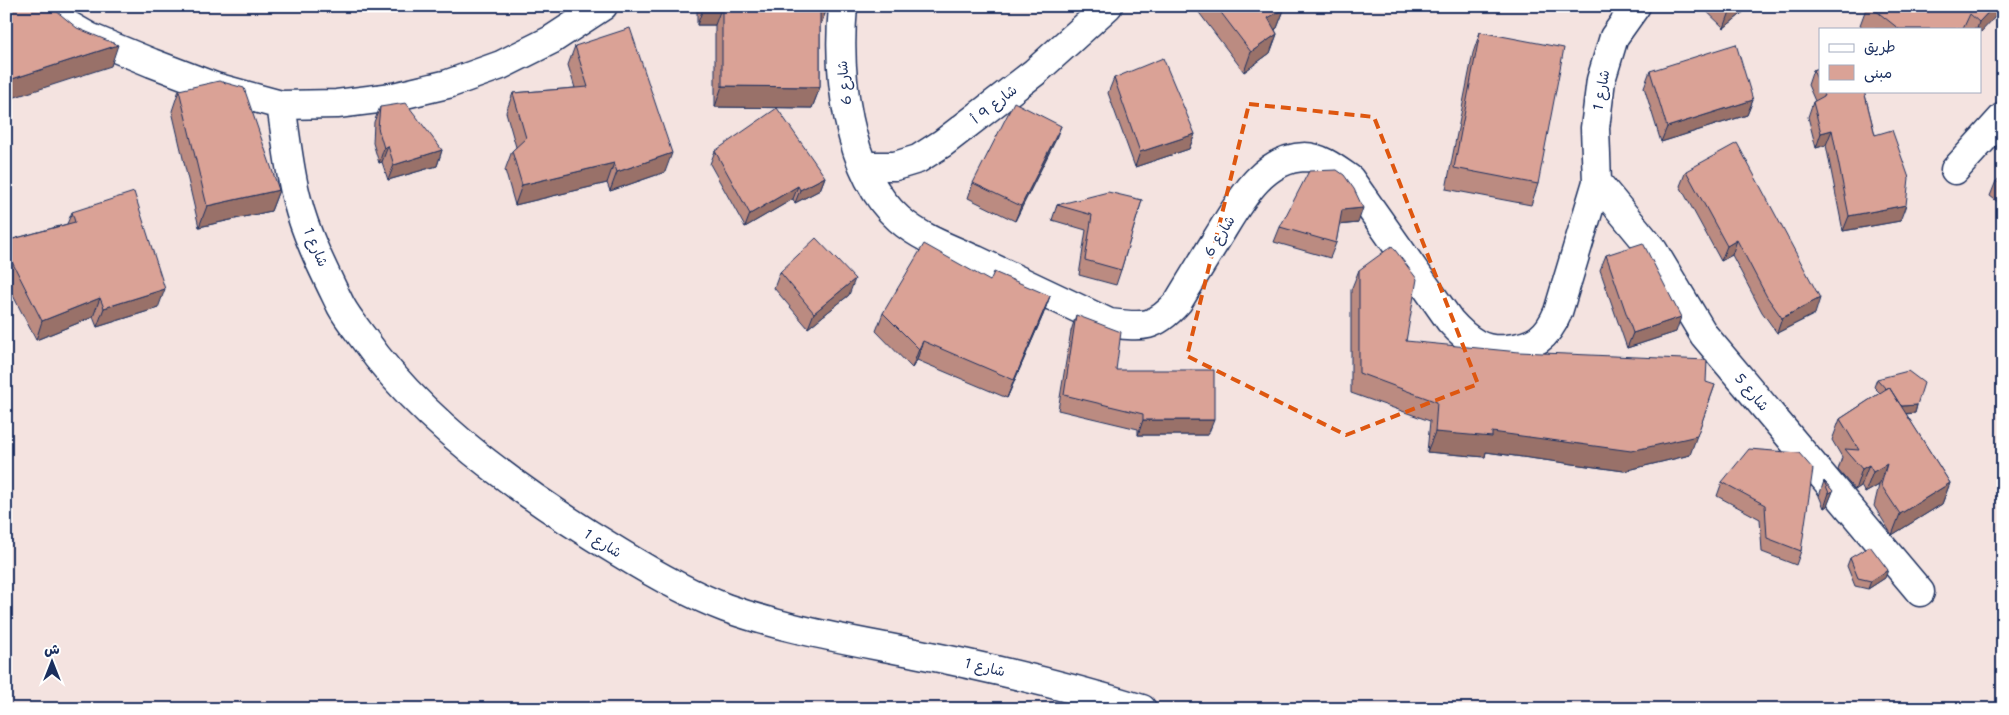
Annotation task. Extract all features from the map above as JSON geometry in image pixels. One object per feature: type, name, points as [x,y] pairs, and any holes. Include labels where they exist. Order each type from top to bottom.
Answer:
[{"type":"street","points":[[35,6],[89,37],[152,63],[215,86],[281,105],[338,104],[375,100],[448,84],[501,65],[543,44],[603,6]]},
{"type":"street","name":"شارع 6","points":[[843,6],[841,48],[847,110],[863,166],[882,200],[900,220],[934,241],[1109,323],[1140,326],[1156,323],[1166,316],[1178,302],[1244,196],[1261,176],[1281,162],[1306,157],[1327,164],[1350,179],[1450,321],[1464,336],[1478,345],[1496,350],[1523,347],[1532,344],[1551,328],[1597,182]]},
{"type":"street","name":"شارع 9 أ","points":[[863,166],[895,166],[918,159],[943,143],[1035,72],[1108,6]]},
{"type":"street","name":"شارع 1","points":[[1597,182],[1595,128],[1601,80],[1614,37],[1636,6]]},
{"type":"street","name":"شارع 1","points":[[281,105],[297,201],[316,251],[343,308],[378,359],[413,399],[467,446],[530,494],[588,534],[659,577],[725,607],[801,630],[974,664],[1080,690],[1142,709]]},
{"type":"street","points":[[1955,170],[2003,117]]},
{"type":"street","name":"شارع 5","points":[[1597,182],[1653,250],[1704,335],[1920,592]]},
{"type":"highlighted area","points":[[1249,104],[1374,117],[1478,384],[1346,435],[1187,356]]},
{"type":"building","points":[[6,6],[48,6],[77,28],[118,45],[6,81]]},
{"type":"building","points":[[722,6],[820,6],[820,87],[722,86]]},
{"type":"building","points":[[1216,6],[1283,6],[1285,8],[1268,18],[1277,34],[1251,52]]},
{"type":"building","points":[[1870,6],[1994,6],[1979,22],[1970,14],[1963,28],[1898,28]]},
{"type":"building","points":[[630,28],[672,153],[617,172],[614,163],[522,185],[512,151],[526,138],[513,93],[588,87],[575,46]]},
{"type":"building","points":[[1480,32],[1564,48],[1538,184],[1454,168]]},
{"type":"building","points":[[1736,44],[1753,100],[1667,127],[1650,71]]},
{"type":"building","points":[[1163,58],[1195,134],[1140,152],[1114,78]]},
{"type":"building","points":[[1819,68],[1819,84],[1813,70]]},
{"type":"building","points":[[219,81],[244,88],[279,190],[207,206],[179,90]]},
{"type":"building","points":[[1822,92],[1864,92],[1875,135],[1892,130],[1909,178],[1906,205],[1849,216],[1832,130],[1821,133],[1813,102],[1824,96]]},
{"type":"building","points":[[1014,102],[1061,126],[1021,206],[973,183]]},
{"type":"building","points":[[406,103],[442,150],[394,165],[388,146],[384,148],[378,128],[380,107]]},
{"type":"building","points":[[777,108],[825,177],[800,190],[798,186],[750,214],[715,151]]},
{"type":"building","points":[[1737,143],[1820,298],[1782,318],[1767,297],[1737,240],[1727,246],[1686,171]]},
{"type":"building","points":[[1337,170],[1344,175],[1354,189],[1363,208],[1342,210],[1336,243],[1280,227],[1309,171]]},
{"type":"building","points":[[2003,176],[2003,187],[1996,181]]},
{"type":"building","points":[[134,192],[165,289],[104,308],[100,298],[42,321],[6,250],[6,241],[75,222],[72,212]]},
{"type":"building","points":[[1108,192],[1142,200],[1121,270],[1085,260],[1092,215],[1057,205]]},
{"type":"building","points":[[816,238],[855,279],[814,313],[780,272]]},
{"type":"building","points":[[1643,243],[1681,317],[1633,333],[1606,255]]},
{"type":"building","points":[[924,244],[990,281],[994,272],[1050,296],[1014,380],[923,341],[919,349],[883,313]]},
{"type":"building","points":[[1392,246],[1417,279],[1406,341],[1519,352],[1707,360],[1706,382],[1715,385],[1697,436],[1631,451],[1492,432],[1492,437],[1435,432],[1437,402],[1359,373],[1359,270]]},
{"type":"building","points":[[1076,315],[1121,332],[1116,370],[1214,370],[1214,420],[1143,420],[1143,414],[1064,395]]},
{"type":"building","points":[[1908,371],[1924,383],[1917,405],[1902,406],[1889,387],[1886,389],[1877,379]]},
{"type":"building","points":[[1889,387],[1950,483],[1900,514],[1881,485],[1887,464],[1873,472],[1869,465],[1862,469],[1845,449],[1859,450],[1840,419]]},
{"type":"building","points":[[1749,449],[1799,453],[1813,469],[1801,551],[1767,538],[1765,505],[1722,482]]},
{"type":"building","points":[[1824,481],[1833,491],[1829,493]]},
{"type":"building","points":[[1870,546],[1888,570],[1871,581],[1858,578],[1850,558]]}]
